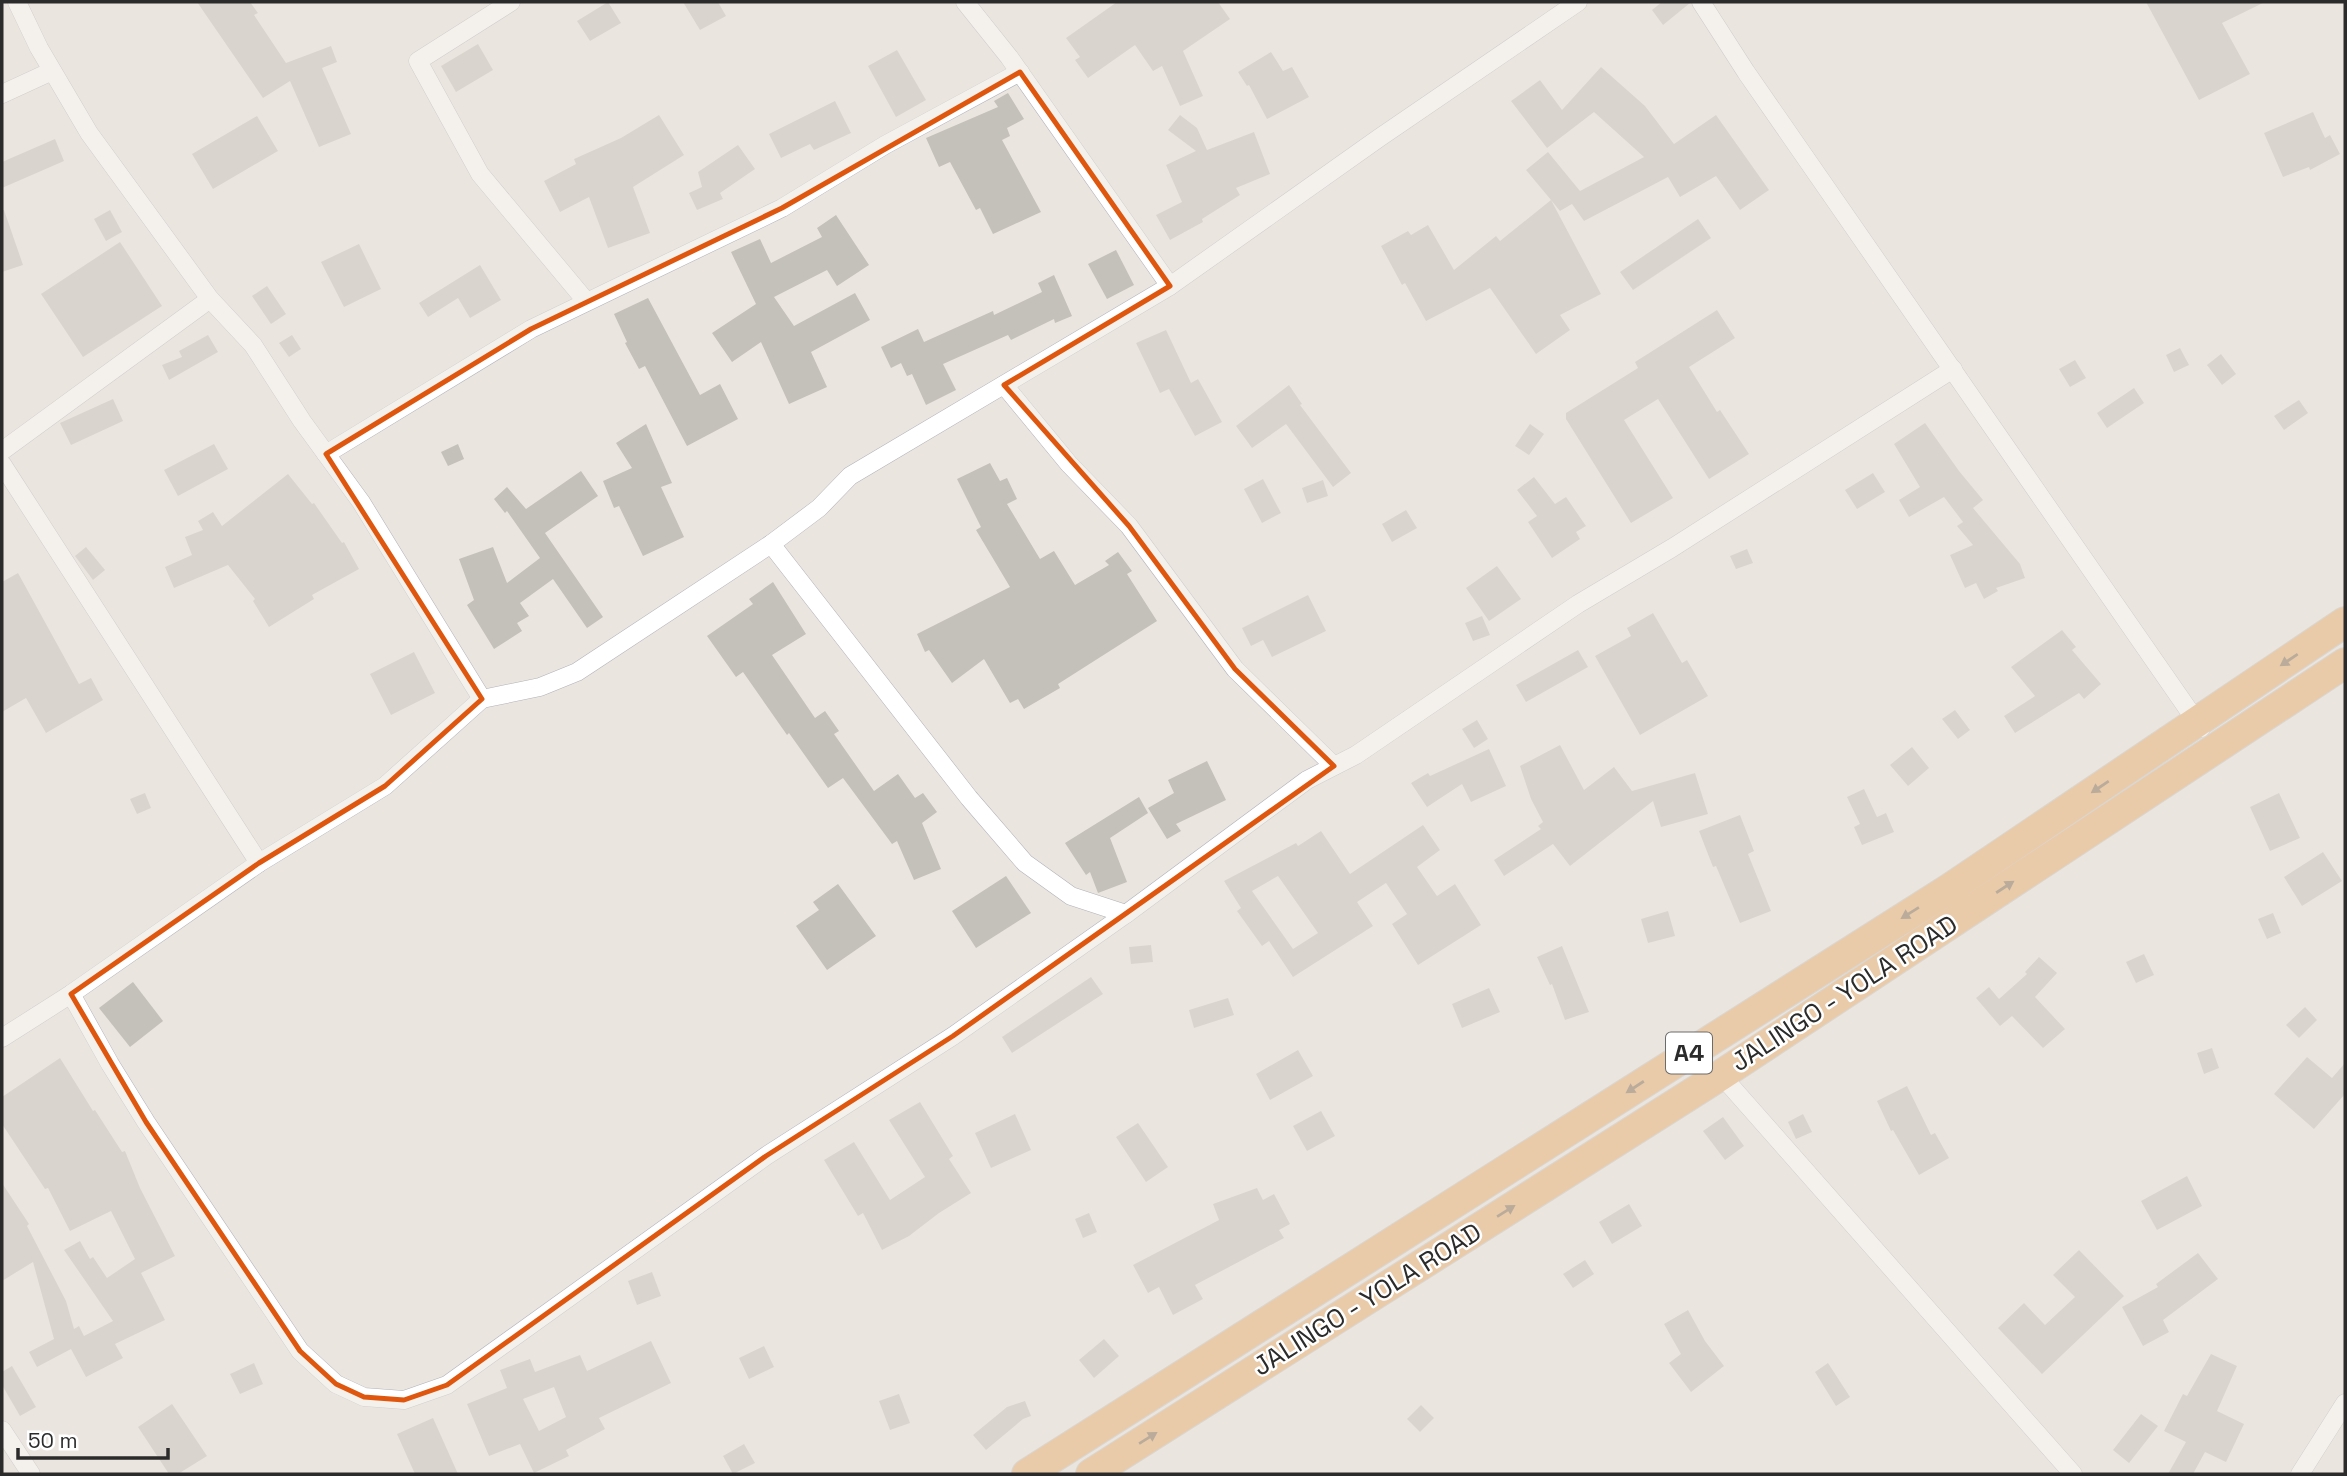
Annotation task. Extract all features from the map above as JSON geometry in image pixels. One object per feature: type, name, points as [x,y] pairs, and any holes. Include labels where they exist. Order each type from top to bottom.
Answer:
[{"type":"highway","name":"A4","points":[[1027,1474],[1949,888],[2345,622]]},
{"type":"highway","name":"JALINGO - YOLA ROAD","points":[[1091,1474],[1721,1075],[2345,663]]},
{"type":"street","points":[[17,2],[39,48],[89,133],[210,299],[253,345],[361,502],[482,699]]},
{"type":"street","points":[[510,2],[418,61],[480,174],[586,301]]},
{"type":"street","points":[[965,2],[1020,72],[1170,286]]},
{"type":"street","points":[[2,1038],[71,994],[259,863],[385,786],[482,699],[540,687],[577,672],[620,646],[771,544],[819,508],[850,476],[1170,286],[1578,2]]},
{"type":"street","points":[[1701,2],[1746,72],[2197,721],[2213,750]]},
{"type":"street","points":[[2,94],[52,71]]},
{"type":"street","points":[[327,454],[531,329],[782,208],[885,145],[1020,72]]},
{"type":"street","points":[[2,451],[210,299]]},
{"type":"street","points":[[71,994],[146,1122],[300,1351],[336,1384],[364,1397],[404,1400],[447,1385],[766,1156],[953,1036],[1126,914],[1307,780],[1356,755],[1578,604],[1672,548],[1953,369]]},
{"type":"street","points":[[1004,385],[1069,464],[1129,526],[1235,668],[1335,766]]},
{"type":"street","points":[[2,464],[259,863]]},
{"type":"street","points":[[771,544],[969,798],[1025,863],[1071,896],[1126,914]]},
{"type":"street","points":[[1721,1075],[2073,1474]]},
{"type":"street","points":[[2300,1474],[2345,1404]]},
{"type":"street","points":[[2,1430],[31,1474]]},
{"type":"highlighted area","points":[[1020,72],[1170,286],[1004,385],[1129,526],[1235,669],[1334,766],[953,1036],[766,1156],[447,1385],[404,1400],[364,1397],[336,1384],[300,1351],[146,1122],[71,994],[259,863],[385,786],[482,699],[326,454],[531,329],[782,208]]},
{"type":"building","points":[[197,2],[250,2],[258,13],[254,15],[286,63],[331,46],[337,62],[322,68],[351,134],[319,147],[290,81],[263,98]]},
{"type":"building","points":[[608,2],[621,23],[590,41],[577,21]]},
{"type":"building","points":[[683,2],[718,2],[726,16],[700,30]]},
{"type":"building","points":[[1117,2],[1218,2],[1230,19],[1183,51],[1203,96],[1180,106],[1162,66],[1153,71],[1135,45],[1088,78],[1075,60],[1080,57],[1066,38]]},
{"type":"building","points":[[1662,2],[1690,3],[1663,25],[1652,10]]},
{"type":"building","points":[[2146,2],[2265,2],[2222,23],[2250,74],[2199,100]]},
{"type":"building","points":[[478,44],[493,70],[456,92],[441,66]]},
{"type":"building","points":[[897,50],[926,100],[896,117],[868,66]]},
{"type":"building","points":[[1271,52],[1283,71],[1292,67],[1309,97],[1267,119],[1249,85],[1247,86],[1238,72]]},
{"type":"building","points":[[1601,67],[1645,106],[1674,144],[1716,115],[1769,190],[1740,210],[1716,176],[1680,197],[1668,177],[1584,221],[1572,204],[1560,211],[1526,170],[1548,152],[1580,191],[1644,157],[1594,112],[1547,148],[1511,101],[1540,80],[1562,110]]},
{"type":"building","points":[[1008,93],[1024,119],[1007,128],[1010,136],[1002,140],[1041,212],[993,234],[980,208],[976,210],[950,162],[939,167],[926,138],[998,107],[994,101]]},
{"type":"building","points":[[835,101],[851,133],[814,150],[810,144],[781,158],[769,134]]},
{"type":"building","points":[[2313,112],[2325,138],[2330,135],[2340,154],[2310,170],[2309,167],[2283,177],[2264,133]]},
{"type":"building","points":[[659,115],[684,155],[633,187],[650,233],[608,248],[589,197],[560,212],[544,181],[576,164],[574,159],[621,138]]},
{"type":"building","points":[[1180,115],[1197,128],[1207,150],[1254,132],[1270,174],[1236,188],[1240,195],[1202,219],[1203,222],[1170,240],[1156,215],[1182,202],[1166,165],[1196,151],[1168,130]]},
{"type":"building","points":[[257,116],[278,151],[213,189],[192,154]]},
{"type":"building","points":[[55,139],[64,161],[2,188],[2,162]]},
{"type":"building","points":[[738,145],[755,169],[720,193],[723,199],[697,210],[689,193],[702,187],[698,172]]},
{"type":"building","points":[[1551,200],[1601,294],[1560,315],[1570,330],[1536,354],[1490,288],[1426,321],[1381,246],[1408,231],[1411,235],[1428,225],[1454,270],[1496,236],[1500,241]]},
{"type":"building","points":[[2,210],[23,265],[2,272]]},
{"type":"building","points":[[110,210],[122,232],[106,241],[94,219]]},
{"type":"building","points":[[836,215],[869,265],[837,286],[827,270],[774,297],[794,326],[855,293],[870,320],[811,352],[827,387],[789,404],[761,342],[732,362],[712,333],[756,304],[731,252],[760,239],[771,263],[822,237],[817,228]]},
{"type":"building","points":[[1698,219],[1711,238],[1633,290],[1620,272]]},
{"type":"building","points":[[120,242],[162,306],[83,357],[41,294]]},
{"type":"building","points":[[359,244],[381,289],[344,307],[321,262]]},
{"type":"building","points":[[1116,250],[1134,285],[1107,299],[1088,264]]},
{"type":"building","points":[[480,265],[501,300],[470,318],[458,298],[428,317],[419,303]]},
{"type":"building","points":[[1054,275],[1072,316],[1055,323],[1054,319],[1011,340],[1008,335],[943,364],[956,390],[926,405],[912,374],[907,376],[901,363],[891,368],[881,347],[918,329],[924,342],[993,311],[994,315],[1042,292],[1038,283]]},
{"type":"building","points":[[267,286],[286,314],[271,324],[252,296]]},
{"type":"building","points":[[648,298],[700,395],[720,384],[738,419],[687,446],[645,366],[639,369],[614,314]]},
{"type":"building","points":[[1717,310],[1735,338],[1689,367],[1717,412],[1720,410],[1749,454],[1709,479],[1658,399],[1624,420],[1673,498],[1631,523],[1566,419],[1566,413],[1638,368],[1635,362]]},
{"type":"building","points":[[1166,330],[1191,383],[1198,379],[1222,422],[1195,436],[1169,389],[1160,393],[1136,343]]},
{"type":"building","points":[[208,335],[218,352],[169,380],[162,365],[182,357],[179,351]]},
{"type":"building","points":[[292,335],[301,349],[289,357],[279,343]]},
{"type":"building","points":[[2180,348],[2189,365],[2174,372],[2166,355]]},
{"type":"building","points":[[2221,354],[2236,374],[2222,385],[2207,365]]},
{"type":"building","points":[[2075,360],[2086,378],[2070,387],[2059,369]]},
{"type":"building","points":[[1289,385],[1302,404],[1300,405],[1351,473],[1333,487],[1286,424],[1252,448],[1236,426]]},
{"type":"building","points":[[2134,388],[2144,403],[2107,428],[2097,413]]},
{"type":"building","points":[[113,399],[123,421],[71,445],[60,423]]},
{"type":"building","points":[[2299,400],[2308,413],[2284,430],[2274,416]]},
{"type":"building","points":[[1925,423],[1983,500],[1973,508],[2020,564],[2025,578],[1996,588],[1998,591],[1984,599],[1976,583],[1965,588],[1950,555],[1973,545],[1957,526],[1963,522],[1944,497],[1909,517],[1899,500],[1920,487],[1894,444]]},
{"type":"building","points":[[646,424],[672,483],[661,487],[684,537],[643,556],[619,506],[614,508],[603,481],[632,468],[616,443]]},
{"type":"building","points":[[1530,424],[1544,434],[1529,455],[1515,446]]},
{"type":"building","points":[[214,444],[228,469],[178,496],[164,470]]},
{"type":"building","points":[[458,444],[464,459],[448,466],[441,452]]},
{"type":"building","points":[[990,463],[1000,481],[1007,478],[1017,499],[1007,504],[1040,559],[1054,551],[1075,585],[1109,565],[1105,561],[1118,552],[1132,571],[1127,574],[1157,621],[1058,684],[1060,688],[1024,709],[1018,699],[1010,703],[984,659],[952,683],[929,650],[925,652],[917,634],[1010,587],[976,530],[981,527],[957,479]]},
{"type":"building","points":[[581,471],[598,496],[545,533],[603,617],[587,628],[553,579],[520,603],[529,616],[517,623],[522,631],[494,649],[467,605],[474,600],[459,559],[493,547],[507,583],[540,558],[507,511],[505,513],[494,499],[507,487],[526,509]]},
{"type":"building","points":[[1873,473],[1885,492],[1857,509],[1845,490]]},
{"type":"building","points":[[288,474],[312,504],[314,503],[342,543],[344,542],[359,569],[312,595],[314,599],[269,627],[253,601],[255,599],[228,565],[174,588],[165,567],[192,555],[185,537],[203,530],[198,521],[213,512],[222,526]]},
{"type":"building","points":[[1534,477],[1555,504],[1566,497],[1586,526],[1576,532],[1580,539],[1552,558],[1528,522],[1537,516],[1517,490]]},
{"type":"building","points":[[1263,479],[1281,513],[1262,523],[1244,489]]},
{"type":"building","points":[[1323,480],[1328,496],[1307,503],[1302,488]]},
{"type":"building","points":[[1406,510],[1417,528],[1392,542],[1382,524]]},
{"type":"building","points":[[86,547],[105,570],[93,580],[75,556]]},
{"type":"building","points":[[1747,549],[1753,563],[1736,569],[1730,556]]},
{"type":"building","points":[[1497,566],[1521,599],[1489,621],[1466,588]]},
{"type":"building","points":[[18,573],[79,684],[91,678],[103,700],[46,733],[26,698],[2,712],[2,582]]},
{"type":"building","points":[[773,582],[806,634],[772,655],[815,718],[825,711],[839,731],[834,734],[874,791],[898,774],[915,798],[923,793],[937,812],[922,823],[941,869],[914,880],[897,841],[892,844],[843,778],[828,788],[743,672],[736,677],[707,636],[753,604],[749,599]]},
{"type":"building","points":[[1308,595],[1326,631],[1272,657],[1263,640],[1251,646],[1242,628]]},
{"type":"building","points":[[1653,613],[1682,663],[1687,660],[1708,696],[1640,735],[1595,656],[1631,636],[1627,628]]},
{"type":"building","points":[[1482,616],[1490,635],[1473,641],[1465,623]]},
{"type":"building","points":[[2062,630],[2076,647],[2072,650],[2101,684],[2084,699],[2079,693],[2015,733],[2004,716],[2035,696],[2011,667]]},
{"type":"building","points":[[1578,650],[1588,667],[1526,702],[1516,685]]},
{"type":"building","points":[[414,652],[435,693],[391,715],[370,674]]},
{"type":"building","points":[[1955,710],[1970,730],[1958,739],[1942,719]]},
{"type":"building","points":[[1477,720],[1488,739],[1474,748],[1462,729]]},
{"type":"building","points":[[1560,745],[1584,790],[1614,767],[1632,791],[1695,773],[1708,814],[1661,827],[1653,801],[1570,866],[1553,844],[1504,876],[1494,860],[1541,829],[1538,826],[1543,822],[1531,799],[1520,766]]},
{"type":"building","points":[[1912,747],[1929,768],[1908,786],[1890,765]]},
{"type":"building","points":[[1489,749],[1506,786],[1471,802],[1462,784],[1427,807],[1411,783],[1428,773],[1430,776]]},
{"type":"building","points":[[1207,761],[1226,800],[1176,824],[1181,831],[1167,839],[1148,808],[1174,793],[1168,780]]},
{"type":"building","points":[[1864,789],[1877,817],[1886,813],[1894,832],[1862,845],[1854,827],[1860,824],[1847,797]]},
{"type":"building","points":[[145,793],[151,808],[137,814],[130,799]]},
{"type":"building","points":[[2279,793],[2300,838],[2270,851],[2250,807]]},
{"type":"building","points":[[1139,797],[1148,813],[1110,838],[1127,882],[1098,893],[1090,872],[1086,875],[1065,843]]},
{"type":"building","points":[[1740,815],[1754,851],[1748,854],[1771,911],[1740,923],[1699,831]]},
{"type":"building","points":[[1423,825],[1440,850],[1417,867],[1437,896],[1455,884],[1481,925],[1418,965],[1392,924],[1407,914],[1386,883],[1357,902],[1373,926],[1293,977],[1269,941],[1262,946],[1237,911],[1241,908],[1224,881],[1296,843],[1298,846],[1321,831],[1350,874]],"holes":[[[1278,876],[1318,933],[1293,949],[1252,891]]]},
{"type":"building","points":[[2323,852],[2342,881],[2302,906],[2284,877]]},
{"type":"building","points":[[1006,876],[1031,913],[976,948],[952,911]]},
{"type":"building","points":[[838,884],[876,936],[827,970],[796,926],[819,910],[813,902]]},
{"type":"building","points":[[1668,911],[1675,936],[1648,943],[1641,919]]},
{"type":"building","points":[[2273,913],[2281,933],[2267,939],[2258,919]]},
{"type":"building","points":[[1151,945],[1153,962],[1131,964],[1129,947]]},
{"type":"building","points":[[1562,946],[1589,1012],[1565,1020],[1552,984],[1550,985],[1537,957]]},
{"type":"building","points":[[2144,954],[2154,975],[2136,983],[2126,962]]},
{"type":"building","points":[[2039,957],[2057,973],[2035,997],[2065,1029],[2043,1048],[2012,1016],[2000,1026],[1976,998],[1989,987],[1999,999],[2027,974],[2025,972]]},
{"type":"building","points":[[1091,977],[1103,994],[1012,1053],[1002,1037]]},
{"type":"building","points":[[133,982],[163,1021],[130,1047],[99,1008]]},
{"type":"building","points":[[1489,988],[1500,1012],[1462,1028],[1452,1004]]},
{"type":"building","points":[[1228,998],[1234,1015],[1194,1028],[1189,1010]]},
{"type":"building","points":[[2305,1007],[2317,1020],[2299,1038],[2286,1025]]},
{"type":"building","points":[[2212,1048],[2219,1068],[2204,1074],[2197,1053]]},
{"type":"building","points":[[1298,1050],[1313,1076],[1270,1100],[1256,1074]]},
{"type":"building","points":[[2307,1057],[2332,1078],[2345,1063],[2345,1094],[2314,1129],[2274,1094]]},
{"type":"building","points":[[60,1058],[93,1111],[95,1110],[122,1152],[125,1151],[140,1188],[175,1256],[141,1273],[165,1320],[115,1344],[123,1358],[86,1377],[71,1349],[37,1367],[29,1352],[54,1339],[33,1262],[2,1281],[2,1183],[29,1224],[27,1226],[66,1301],[74,1329],[79,1326],[84,1336],[113,1321],[64,1250],[80,1241],[90,1259],[93,1257],[107,1278],[135,1259],[111,1211],[70,1231],[48,1188],[45,1189],[2,1124],[2,1097]]},
{"type":"building","points":[[1907,1086],[1931,1135],[1935,1133],[1949,1158],[1919,1175],[1893,1130],[1891,1131],[1877,1101]]},
{"type":"building","points":[[920,1102],[953,1156],[949,1159],[971,1193],[909,1236],[882,1250],[863,1213],[858,1216],[824,1160],[854,1142],[890,1200],[925,1177],[889,1120]]},
{"type":"building","points":[[1321,1111],[1335,1136],[1307,1151],[1293,1126]]},
{"type":"building","points":[[1015,1114],[1031,1150],[991,1168],[975,1133]]},
{"type":"building","points":[[1803,1114],[1812,1132],[1796,1139],[1788,1122]]},
{"type":"building","points":[[1723,1117],[1744,1146],[1725,1160],[1703,1131]]},
{"type":"building","points":[[1138,1123],[1168,1167],[1146,1182],[1116,1137]]},
{"type":"building","points":[[2187,1176],[2202,1206],[2157,1230],[2141,1201]]},
{"type":"building","points":[[1257,1188],[1263,1200],[1274,1194],[1290,1224],[1279,1230],[1284,1238],[1195,1285],[1203,1299],[1173,1315],[1159,1287],[1148,1293],[1133,1265],[1219,1220],[1213,1204]]},
{"type":"building","points":[[1629,1204],[1642,1226],[1612,1244],[1599,1222]]},
{"type":"building","points":[[1089,1213],[1097,1232],[1083,1238],[1075,1219]]},
{"type":"building","points":[[2079,1250],[2124,1296],[2042,1374],[1998,1328],[2024,1303],[2045,1325],[2075,1297],[2053,1275]]},
{"type":"building","points":[[2198,1253],[2218,1279],[2163,1320],[2169,1332],[2143,1346],[2122,1307],[2158,1287],[2156,1284]]},
{"type":"building","points":[[1585,1260],[1594,1274],[1573,1288],[1563,1274]]},
{"type":"building","points":[[652,1272],[661,1296],[637,1305],[628,1281]]},
{"type":"building","points":[[1688,1310],[1705,1341],[1724,1366],[1691,1392],[1669,1363],[1681,1354],[1664,1324]]},
{"type":"building","points":[[1104,1339],[1119,1356],[1094,1378],[1079,1360]]},
{"type":"building","points":[[651,1341],[671,1383],[599,1418],[605,1429],[566,1450],[569,1456],[534,1473],[520,1444],[489,1456],[467,1404],[507,1388],[500,1370],[530,1359],[535,1372],[580,1355],[587,1371]],"holes":[[[554,1387],[566,1417],[539,1431],[523,1399]]]},
{"type":"building","points":[[764,1346],[774,1367],[749,1379],[739,1358]]},
{"type":"building","points":[[2211,1354],[2237,1366],[2217,1411],[2244,1424],[2226,1462],[2205,1452],[2193,1474],[2168,1474],[2186,1442],[2164,1431],[2183,1394],[2187,1396]]},
{"type":"building","points":[[254,1363],[263,1384],[240,1394],[230,1374]]},
{"type":"building","points":[[1828,1363],[1850,1397],[1836,1406],[1815,1372]]},
{"type":"building","points":[[12,1366],[36,1407],[20,1416],[2,1385],[2,1372]]},
{"type":"building","points":[[899,1394],[910,1423],[890,1430],[879,1401]]},
{"type":"building","points":[[1025,1401],[1031,1416],[1023,1419],[986,1450],[973,1435],[1007,1407]]},
{"type":"building","points":[[172,1404],[207,1456],[178,1474],[169,1474],[138,1427]]},
{"type":"building","points":[[1421,1405],[1434,1418],[1420,1432],[1407,1419]]},
{"type":"building","points":[[2141,1414],[2158,1426],[2129,1463],[2113,1450]]},
{"type":"building","points":[[433,1418],[458,1474],[415,1474],[397,1434]]},
{"type":"building","points":[[744,1444],[755,1463],[733,1474],[723,1456]]}]
